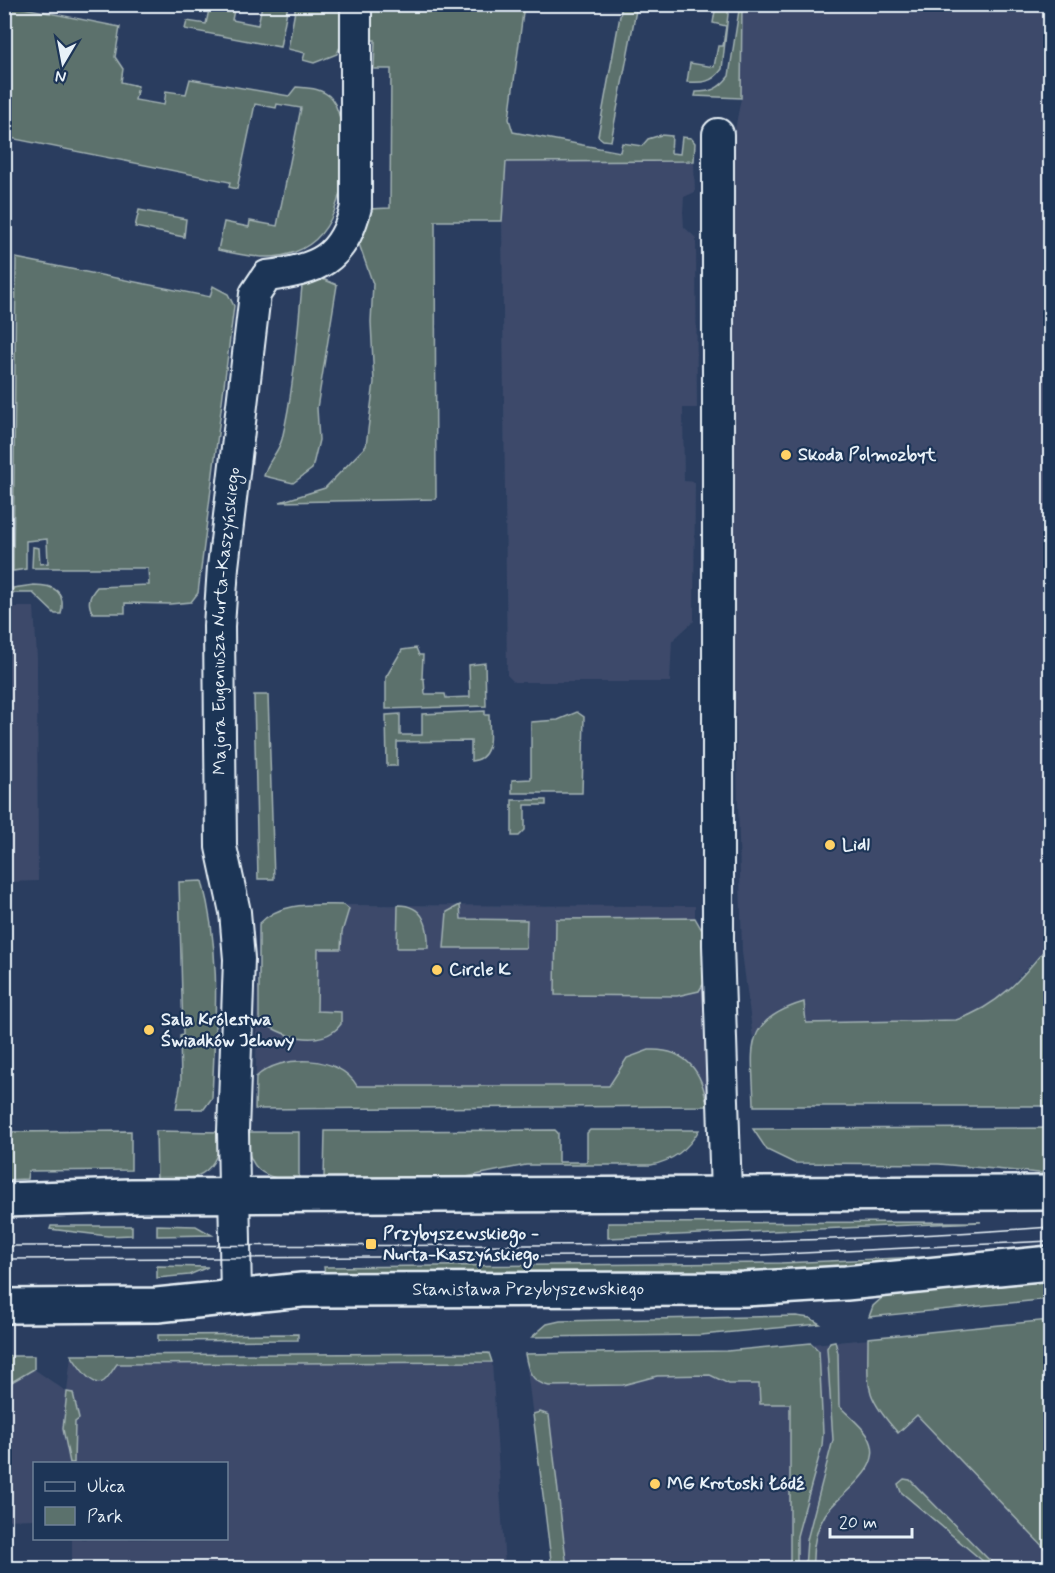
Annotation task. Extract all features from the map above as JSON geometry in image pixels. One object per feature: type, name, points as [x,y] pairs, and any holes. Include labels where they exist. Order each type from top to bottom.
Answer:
[{"type":"main road","points":[[4,1200],[234,1196],[1050,1192]]},
{"type":"main road","name":"Stanisława Przybyszewskiego","points":[[4,1306],[151,1306],[302,1290],[744,1289],[846,1283],[1050,1263]]},
{"type":"street","name":"Majora Eugeniusza Nurta-Kaszyńskiego","points":[[236,1297],[234,1196],[238,959],[235,912],[221,846],[219,626],[223,567],[255,294],[267,276],[296,273],[324,260],[341,243],[350,228],[356,207],[356,4]]},
{"type":"street","points":[[718,134],[718,945],[726,1194]]},
{"type":"shaded area","points":[[742,5],[1050,5],[1050,943],[995,1003],[978,1013],[956,1020],[806,1023],[804,1002],[778,1011],[761,1026],[753,1038],[742,952],[734,651],[730,156],[741,98]]},
{"type":"shaded area","points":[[694,161],[695,192],[684,197],[683,212],[684,227],[696,238],[697,408],[683,408],[684,481],[695,482],[694,621],[672,641],[670,682],[514,682],[507,675],[502,221],[506,162]]},
{"type":"shaded area","points":[[5,607],[34,607],[37,658],[38,881],[5,882]]},
{"type":"shaded area","points":[[319,905],[695,906],[695,918],[708,941],[707,1106],[255,1109],[259,924],[279,910]]},
{"type":"shaded area","points":[[906,1336],[1050,1553],[1050,1568],[552,1568],[525,1354],[727,1351]]},
{"type":"shaded area","points":[[71,1355],[117,1364],[492,1362],[505,1568],[72,1568],[72,1540],[228,1540],[228,1462],[33,1462],[33,1519],[5,1520],[4,1356],[34,1356],[34,1369],[67,1392]]},
{"type":"green space","points":[[390,4],[524,5],[509,119],[513,132],[620,152],[622,143],[642,146],[648,139],[661,135],[672,136],[671,153],[680,154],[682,137],[691,138],[695,143],[694,161],[506,162],[502,221],[435,221],[436,499],[280,502],[325,488],[366,446],[374,382],[371,322],[373,284],[357,238],[368,209],[390,208],[391,69],[374,69],[375,40],[368,40],[369,8],[390,8]]},
{"type":"green space","points":[[740,4],[742,5],[741,98],[695,96],[696,92],[718,87],[729,76]]},
{"type":"green space","points":[[9,5],[120,27],[115,57],[123,69],[121,82],[138,86],[135,100],[164,105],[166,91],[186,94],[190,79],[289,96],[296,87],[323,92],[331,98],[340,119],[343,166],[338,201],[322,232],[310,244],[295,252],[276,257],[257,257],[218,250],[224,222],[249,227],[250,221],[277,226],[301,108],[277,104],[276,108],[255,104],[237,189],[229,187],[230,182],[5,137],[4,8]]},
{"type":"green space","points":[[210,5],[234,10],[232,20],[258,25],[262,5],[288,5],[280,47],[185,29],[187,21],[206,24]]},
{"type":"green space","points":[[296,5],[343,5],[343,39],[337,54],[314,63],[303,60],[305,53],[288,49]]},
{"type":"green space","points":[[622,5],[637,5],[611,141],[603,140],[598,136]]},
{"type":"green space","points":[[716,5],[729,5],[722,69],[706,81],[687,82],[690,63],[714,67],[718,46],[723,46],[726,26],[713,23]]},
{"type":"green space","points":[[139,210],[186,219],[184,237],[135,227]]},
{"type":"green space","points":[[16,258],[210,297],[213,286],[228,294],[234,306],[198,593],[191,602],[125,603],[125,613],[93,613],[90,599],[97,587],[149,585],[148,568],[32,568],[33,547],[39,548],[40,564],[48,563],[47,539],[26,541],[26,569],[13,571]]},
{"type":"green space","points":[[320,278],[337,285],[317,408],[319,440],[312,469],[293,483],[264,476],[282,439],[286,420],[295,363],[302,286]]},
{"type":"green space","points":[[48,586],[57,591],[62,600],[61,614],[55,614],[33,593],[13,593],[13,588]]},
{"type":"green space","points":[[416,648],[419,655],[423,655],[422,678],[425,694],[445,694],[446,698],[470,697],[469,665],[485,663],[486,706],[386,709],[386,677],[402,650]]},
{"type":"green space","points":[[254,695],[268,695],[274,879],[258,879]]},
{"type":"green space","points":[[485,711],[485,715],[489,715],[490,737],[484,756],[479,759],[471,761],[471,741],[397,742],[397,766],[387,766],[386,715],[400,714],[400,735],[422,735],[422,714]]},
{"type":"green space","points":[[577,712],[584,717],[582,793],[512,793],[512,780],[531,779],[531,722],[558,720]]},
{"type":"green space","points":[[512,800],[546,800],[546,805],[525,805],[525,830],[519,836],[512,836]]},
{"type":"green space","points":[[202,881],[215,962],[212,1098],[204,1109],[176,1109],[181,1082],[180,1036],[183,1035],[179,882]]},
{"type":"green space","points":[[344,905],[349,909],[342,932],[341,949],[318,949],[317,1011],[341,1012],[341,1024],[333,1032],[312,1038],[288,1035],[267,1025],[259,1018],[259,924],[277,911],[287,908]]},
{"type":"green space","points":[[398,905],[414,909],[423,918],[426,925],[428,948],[397,948]]},
{"type":"green space","points":[[460,905],[461,919],[527,920],[526,948],[444,948],[447,912]]},
{"type":"green space","points":[[695,918],[708,941],[707,978],[699,991],[677,996],[555,995],[556,919]]},
{"type":"green space","points":[[1050,943],[1050,1106],[754,1106],[752,1069],[755,1040],[760,1028],[769,1018],[783,1010],[804,1002],[806,1023],[956,1020],[997,999],[1030,968]]},
{"type":"green space","points":[[649,1050],[673,1053],[690,1064],[697,1073],[707,1106],[255,1109],[256,1077],[267,1069],[294,1061],[324,1063],[338,1068],[357,1086],[609,1086],[627,1058]]},
{"type":"green space","points":[[1050,1128],[1050,1174],[939,1164],[794,1163],[767,1150],[753,1129]]},
{"type":"green space","points":[[555,1130],[558,1133],[558,1162],[587,1162],[587,1133],[590,1130],[699,1130],[679,1154],[651,1165],[526,1165],[461,1178],[324,1179],[325,1131]]},
{"type":"green space","points":[[131,1131],[131,1170],[28,1171],[27,1179],[5,1180],[5,1132]]},
{"type":"green space","points":[[156,1131],[221,1132],[215,1159],[210,1167],[193,1177],[157,1181]]},
{"type":"green space","points":[[245,1132],[299,1132],[299,1181],[275,1178],[259,1170],[249,1155]]},
{"type":"green space","points":[[981,1222],[608,1238],[608,1223]]},
{"type":"green space","points":[[157,1225],[196,1226],[212,1235],[157,1236]]},
{"type":"green space","points":[[51,1226],[132,1226],[132,1235],[108,1236],[50,1229]]},
{"type":"green space","points":[[996,1254],[746,1273],[325,1275],[324,1267],[781,1263]]},
{"type":"green space","points":[[157,1266],[208,1267],[189,1275],[157,1278]]},
{"type":"green space","points":[[1050,1281],[1050,1299],[869,1317],[873,1306],[883,1297]]},
{"type":"green space","points":[[796,1316],[810,1318],[820,1324],[701,1335],[532,1337],[547,1324],[560,1321]]},
{"type":"green space","points":[[1050,1320],[1050,1554],[917,1415],[898,1433],[887,1420],[873,1399],[870,1389],[868,1338]]},
{"type":"green space","points":[[298,1334],[298,1340],[158,1341],[158,1335]]},
{"type":"green space","points":[[835,1341],[838,1353],[839,1406],[868,1436],[872,1448],[872,1459],[859,1479],[825,1515],[815,1541],[813,1568],[805,1568],[807,1540],[833,1440],[827,1348],[830,1342]]},
{"type":"green space","points":[[811,1343],[819,1351],[823,1433],[822,1446],[797,1536],[797,1568],[790,1568],[790,1404],[760,1404],[759,1384],[729,1384],[710,1375],[657,1376],[623,1385],[549,1386],[538,1382],[531,1375],[525,1354],[727,1351]]},
{"type":"green space","points":[[489,1353],[492,1362],[117,1364],[106,1379],[99,1383],[85,1374],[71,1355]]},
{"type":"green space","points":[[5,1356],[34,1356],[34,1369],[5,1386]]},
{"type":"green space","points":[[67,1392],[73,1393],[79,1419],[75,1422],[74,1462],[70,1462],[63,1429]]},
{"type":"green space","points":[[540,1412],[549,1415],[567,1568],[552,1568],[533,1414]]},
{"type":"green space","points":[[904,1479],[910,1480],[997,1568],[991,1568],[901,1492],[898,1484]]},
{"type":"tram line","points":[[4,1246],[659,1244],[789,1241],[1050,1227]]},
{"type":"tram line","points":[[4,1259],[762,1255],[1050,1241]]},
{"type":"place","name":"Skoda Polmozbyt","points":[[786,455]]},
{"type":"place","name":"Lidl","points":[[830,845]]},
{"type":"place","name":"Circle K","points":[[437,970]]},
{"type":"place","name":"Sala Królestwa Świadków Jehowy","points":[[149,1030]]},
{"type":"place","name":"Przybyszewskiego - Nurta-Kaszyńskiego","points":[[371,1244]]},
{"type":"place","name":"MG Krotoski Łódź","points":[[655,1484]]}]
